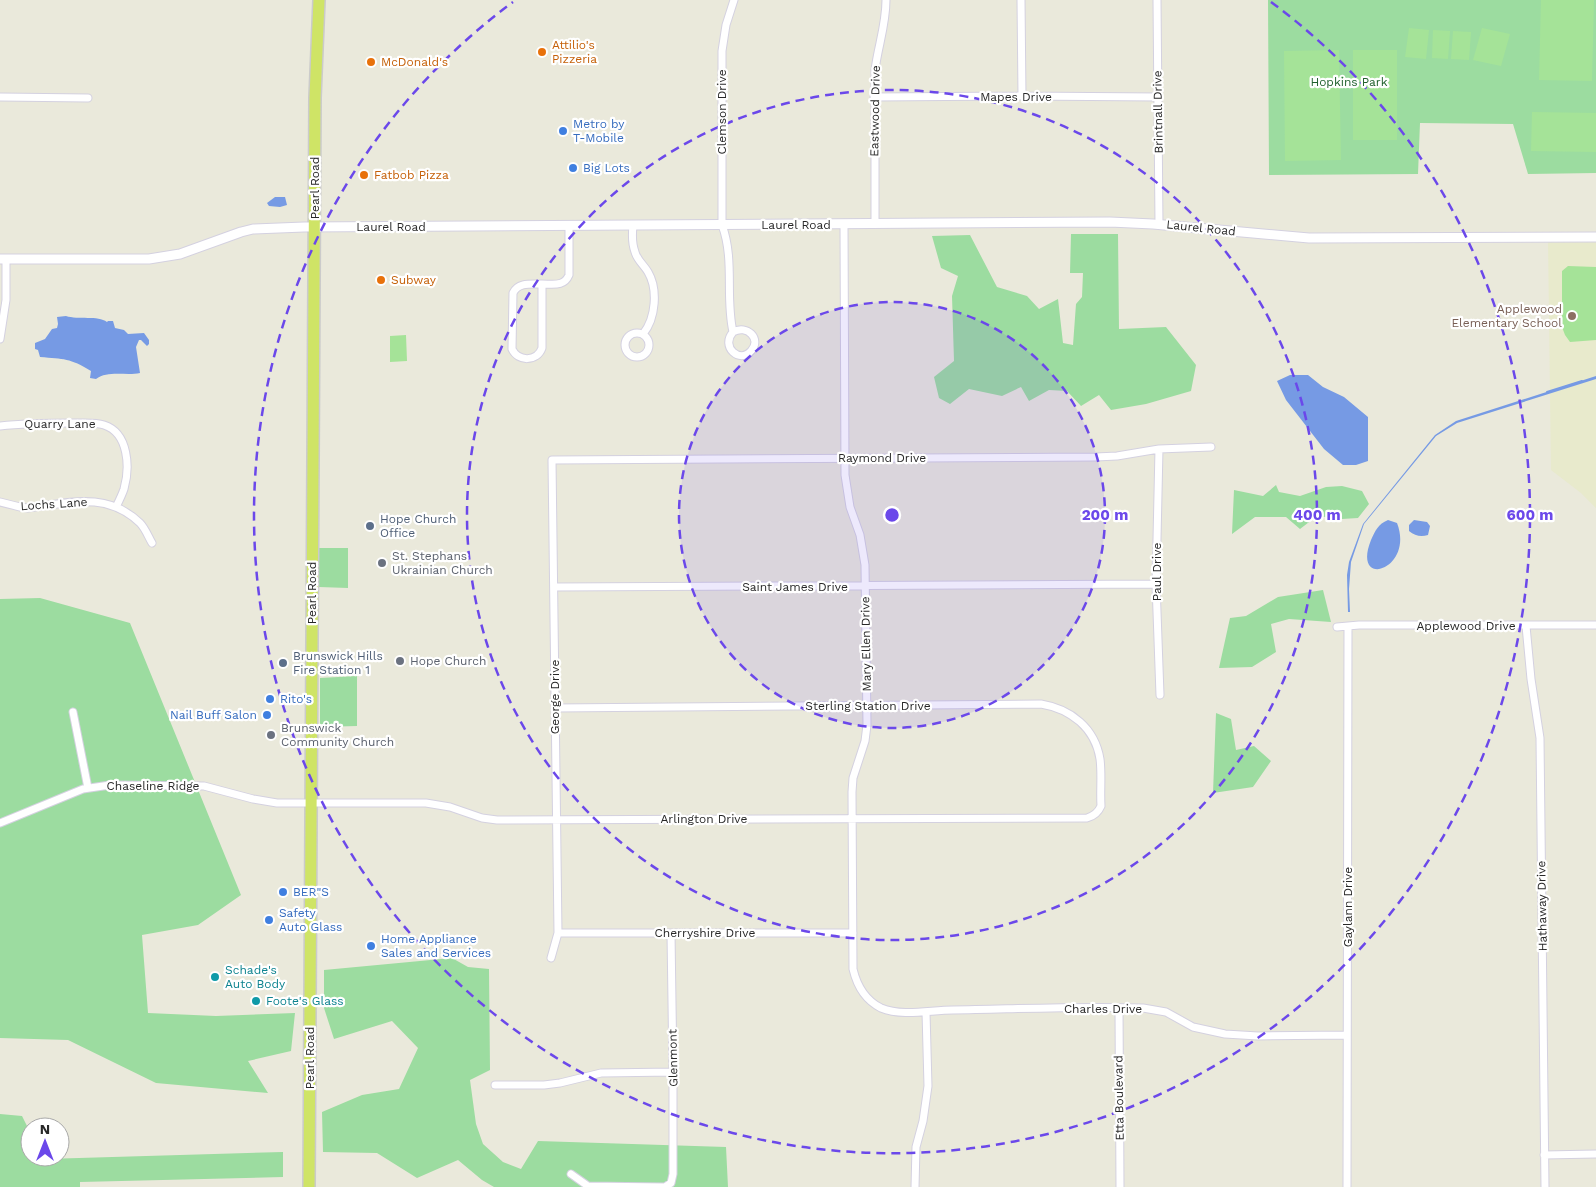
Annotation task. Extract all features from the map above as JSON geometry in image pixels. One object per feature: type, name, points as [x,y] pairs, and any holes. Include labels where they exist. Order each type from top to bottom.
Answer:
[{"type":"main road","name":"Pearl Road","points":[[309,1187],[315,98],[320,0]]},
{"type":"street","name":"Clemson Drive","points":[[733,332],[730,319],[730,260],[722,225],[722,51],[726,25],[734,0]]},
{"type":"street","name":"Eastwood Drive","points":[[875,224],[875,70],[884,29],[886,0]]},
{"type":"street","points":[[1021,0],[1022,96]]},
{"type":"street","name":"Brintnall Drive","points":[[1157,0],[1159,224]]},
{"type":"street","points":[[0,97],[88,98]]},
{"type":"street","name":"Mapes Drive","points":[[874,97],[1158,97]]},
{"type":"street","name":"Laurel Road","points":[[3,259],[149,259],[180,254],[253,229],[315,227],[1100,222],[1159,224],[1310,238],[1596,237]]},
{"type":"street","name":"Mary Ellen Drive","points":[[844,224],[845,475],[847,491],[863,550],[867,725],[865,742],[853,778],[853,969],[865,996],[880,1007],[890,1011],[926,1012]]},
{"type":"street","points":[[542,284],[542,348],[538,356],[521,358],[512,349],[512,293],[517,286],[521,285],[542,284],[560,284],[568,280],[569,226]]},
{"type":"street","points":[[633,226],[633,245],[636,255],[647,270],[654,289],[653,314],[648,328],[643,334]]},
{"type":"street","points":[[0,335],[6,300],[3,259]]},
{"type":"street","name":"Quarry Lane","points":[[0,426],[27,423],[97,423],[112,428],[125,447],[126,481],[116,507]]},
{"type":"street","name":"Raymond Drive","points":[[552,460],[1096,457],[1117,456],[1159,449],[1211,447]]},
{"type":"street","name":"Paul Drive","points":[[1159,449],[1156,584],[1160,695]]},
{"type":"street","name":"George Drive","points":[[550,958],[558,933],[552,460]]},
{"type":"street","name":"Lochs Lane","points":[[0,502],[28,508],[98,501],[116,507],[140,524],[152,543]]},
{"type":"street","name":"Saint James Drive","points":[[554,587],[1156,584]]},
{"type":"street","name":"Applewood Drive","points":[[1337,627],[1359,625],[1596,625]]},
{"type":"street","name":"Hathaway Drive","points":[[1526,626],[1531,679],[1540,738],[1545,1187]]},
{"type":"street","name":"Gaylann Drive","points":[[1347,1187],[1348,627]]},
{"type":"street","name":"Sterling Station Drive","points":[[555,708],[1041,704],[1062,709],[1080,721],[1091,735],[1098,750],[1100,761],[1100,806],[1098,812]]},
{"type":"street","points":[[73,712],[88,788]]},
{"type":"street","name":"Chaseline Ridge","points":[[0,823],[88,788],[117,785],[204,786],[266,802],[311,803]]},
{"type":"street","name":"Arlington Drive","points":[[311,803],[426,802],[482,818],[497,820],[1087,818],[1098,812]]},
{"type":"street","name":"Cherryshire Drive","points":[[558,933],[853,933]]},
{"type":"street","name":"Glenmont","points":[[571,1174],[588,1186],[665,1187],[671,1183],[673,1174],[673,1072],[671,933]]},
{"type":"street","name":"Etta Boulevard","points":[[1118,1008],[1120,1187]]},
{"type":"street","name":"Charles Drive","points":[[926,1012],[1143,1008],[1166,1012],[1193,1027],[1225,1034],[1258,1036],[1347,1035]]},
{"type":"street","points":[[915,1187],[916,1147],[923,1121],[928,1086],[926,1012]]},
{"type":"street","points":[[494,1085],[544,1085],[601,1073],[673,1072]]},
{"type":"street","points":[[1544,1155],[1596,1154]]},
{"type":"shaded area","name":"Applewood Elementary School","points":[[1548,241],[1596,241],[1596,508],[1581,493],[1551,470]]},
{"type":"green space","name":"Hopkins Park","points":[[1268,0],[1596,0],[1596,173],[1528,174],[1513,124],[1420,123],[1418,174],[1269,175]]},
{"type":"green space","points":[[1541,0],[1594,0],[1592,81],[1539,80]]},
{"type":"green space","points":[[1409,28],[1429,30],[1426,59],[1405,57]]},
{"type":"green space","points":[[1482,28],[1510,34],[1501,66],[1473,60]]},
{"type":"green space","points":[[1433,30],[1450,31],[1448,59],[1432,58]]},
{"type":"green space","points":[[1453,31],[1471,32],[1469,60],[1451,59]]},
{"type":"green space","points":[[1339,50],[1341,160],[1285,161],[1284,51]]},
{"type":"green space","points":[[1353,50],[1397,50],[1397,140],[1353,140]]},
{"type":"green space","points":[[1532,112],[1596,113],[1596,152],[1531,151]]},
{"type":"green space","points":[[1071,234],[1118,234],[1119,329],[1166,327],[1196,365],[1191,391],[1146,404],[1111,410],[1099,395],[1081,406],[1067,391],[1049,390],[1029,401],[1021,387],[1002,396],[969,389],[950,404],[939,398],[934,377],[954,361],[952,296],[958,276],[941,268],[932,236],[970,235],[997,287],[1027,296],[1039,309],[1058,299],[1063,343],[1073,345],[1076,304],[1082,297],[1083,273],[1070,273]]},
{"type":"green space","points":[[1568,266],[1596,267],[1596,340],[1570,342],[1565,335],[1562,327],[1562,271]]},
{"type":"green space","points":[[406,335],[407,361],[390,362],[390,336]]},
{"type":"green space","points":[[1276,485],[1279,492],[1300,496],[1326,487],[1342,486],[1362,491],[1369,504],[1358,518],[1342,519],[1317,516],[1300,529],[1286,517],[1255,517],[1232,534],[1234,490],[1263,496]]},
{"type":"green space","points":[[319,548],[348,548],[348,588],[319,587]]},
{"type":"green space","points":[[1323,590],[1331,622],[1289,619],[1271,624],[1276,652],[1252,667],[1219,668],[1230,618],[1246,616],[1278,597]]},
{"type":"green space","points":[[40,598],[130,623],[241,895],[198,925],[142,935],[148,1013],[216,1016],[295,1013],[291,1051],[248,1061],[268,1093],[156,1083],[68,1040],[0,1038],[0,599]]},
{"type":"green space","points":[[357,676],[357,726],[320,727],[320,678]]},
{"type":"green space","points":[[1216,713],[1231,719],[1236,750],[1254,746],[1271,761],[1253,787],[1213,793]]},
{"type":"green space","points":[[452,958],[468,967],[489,969],[490,1070],[470,1080],[476,1124],[483,1144],[503,1162],[521,1169],[538,1141],[726,1147],[728,1187],[494,1187],[482,1180],[458,1160],[417,1178],[377,1153],[323,1152],[322,1112],[362,1095],[399,1089],[418,1048],[392,1021],[334,1039],[324,1008],[324,970]]},
{"type":"green space","points":[[0,1114],[22,1117],[20,1117],[20,1167],[70,1167],[70,1158],[283,1152],[283,1177],[80,1182],[80,1187],[0,1187]]},
{"type":"water","points":[[275,197],[285,197],[287,205],[280,207],[269,206],[267,203]]},
{"type":"water","points":[[57,317],[98,319],[107,322],[113,321],[115,328],[124,330],[128,334],[144,333],[149,340],[149,344],[147,346],[139,340],[136,347],[140,373],[112,374],[96,379],[90,378],[91,371],[72,361],[40,357],[38,350],[35,349],[35,343],[45,339],[52,329],[57,328]]},
{"type":"water","points":[[1290,375],[1308,375],[1323,387],[1344,397],[1368,417],[1368,461],[1356,465],[1343,465],[1324,449],[1286,400],[1277,381]]},
{"type":"water","points":[[1596,376],[1596,379],[1457,423],[1436,436],[1364,524],[1351,562],[1350,612],[1348,612],[1347,575],[1349,562],[1363,524],[1435,435],[1456,421]]},
{"type":"water","points":[[1388,520],[1397,523],[1400,539],[1398,553],[1383,568],[1375,569],[1369,565],[1367,556],[1371,540],[1379,526]]},
{"type":"water","points":[[1414,520],[1427,522],[1430,526],[1428,535],[1418,536],[1409,531],[1409,525]]},
{"type":"waterway","points":[[1547,392],[1582,381]]},
{"type":"place","name":"Attilio's Pizzeria","points":[[542,52]]},
{"type":"place","name":"McDonald's","points":[[371,62]]},
{"type":"place","name":"Metro by T-Mobile","points":[[563,131]]},
{"type":"place","name":"Big Lots","points":[[573,168]]},
{"type":"place","name":"Fatbob Pizza","points":[[364,175]]},
{"type":"place","name":"Subway","points":[[381,280]]},
{"type":"place","name":"Applewood Elementary School","points":[[1572,316]]},
{"type":"place","name":"Hope Church Office","points":[[370,526]]},
{"type":"place","name":"St. Stephans Ukrainian Church","points":[[382,563]]},
{"type":"place","name":"Hope Church","points":[[400,661]]},
{"type":"place","name":"Brunswick Hills Fire Station 1","points":[[283,663]]},
{"type":"place","name":"Rito's","points":[[270,699]]},
{"type":"place","name":"Nail Buff Salon","points":[[267,715]]},
{"type":"place","name":"Brunswick Community Church","points":[[271,735]]},
{"type":"place","name":"BER\"S","points":[[283,892]]},
{"type":"place","name":"Safety Auto Glass","points":[[269,920]]},
{"type":"place","name":"Home Appliance Sales and Services","points":[[371,946]]},
{"type":"place","name":"Schade's Auto Body","points":[[215,977]]},
{"type":"place","name":"Foote's Glass","points":[[256,1001]]}]
